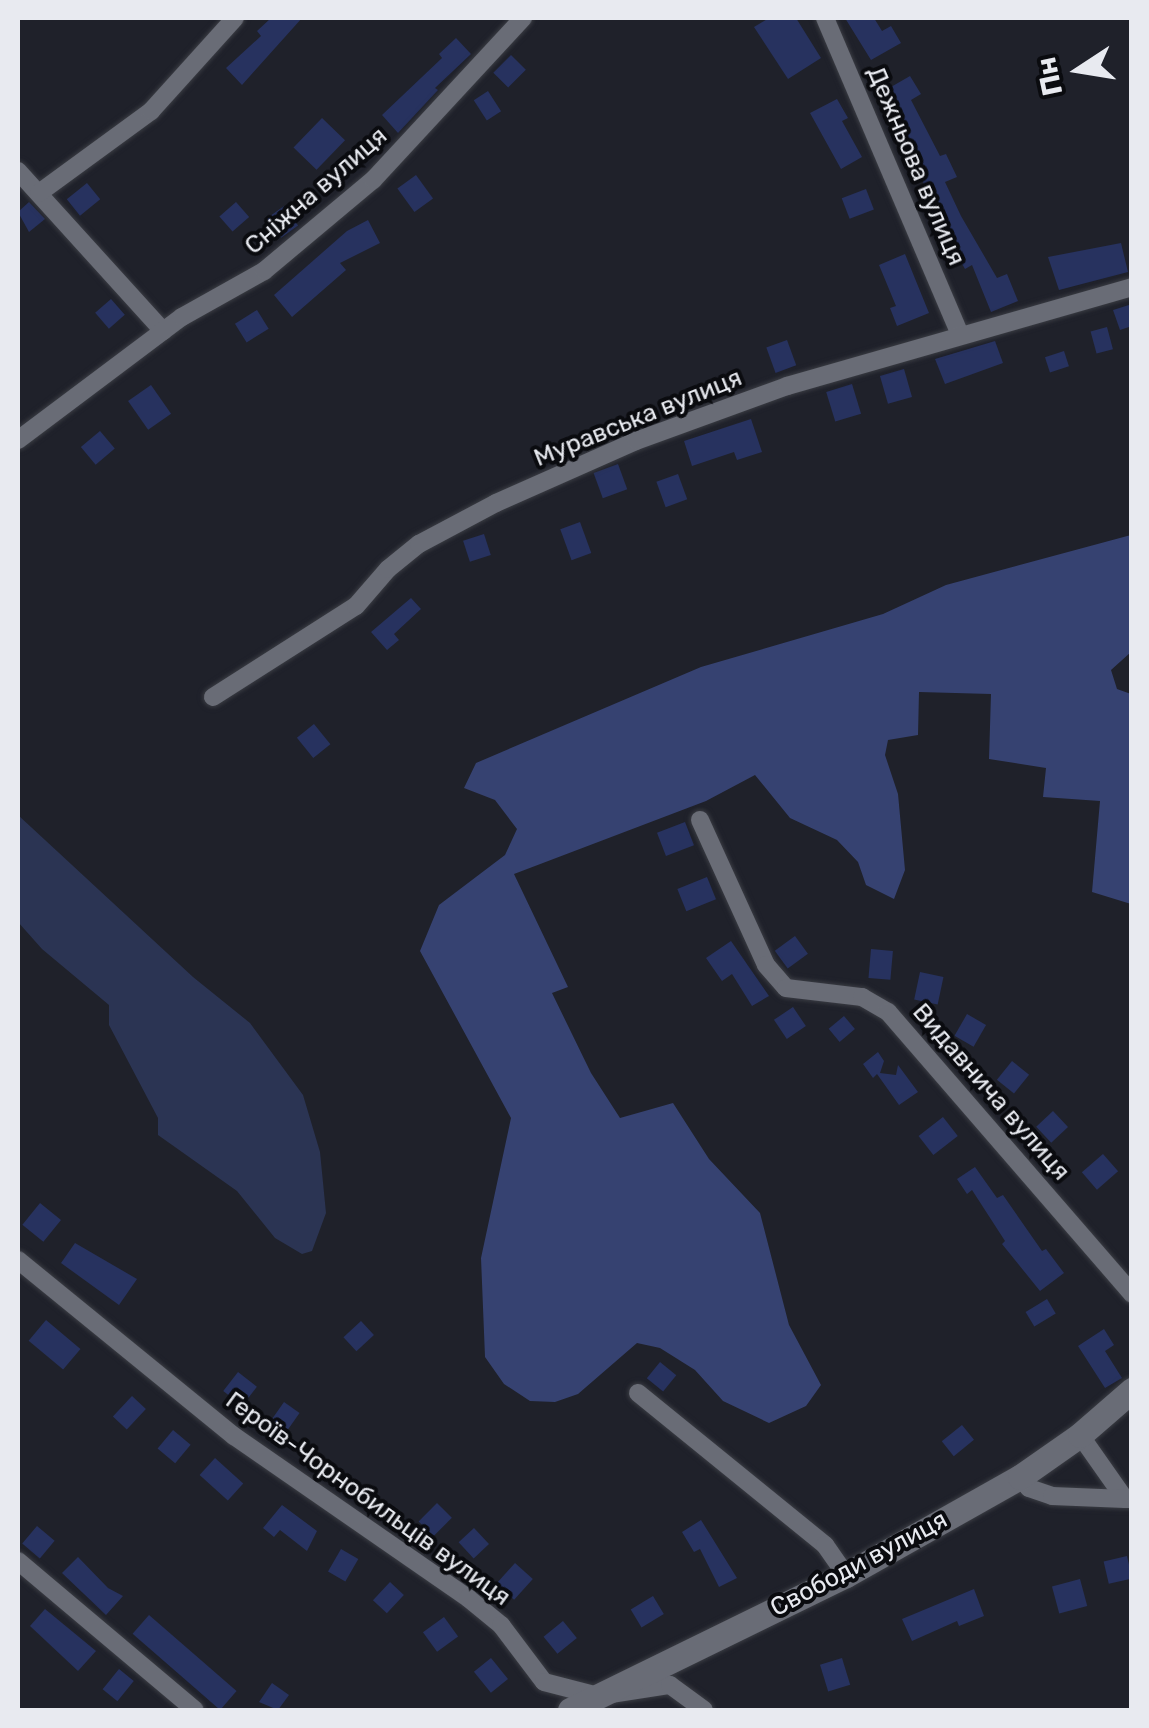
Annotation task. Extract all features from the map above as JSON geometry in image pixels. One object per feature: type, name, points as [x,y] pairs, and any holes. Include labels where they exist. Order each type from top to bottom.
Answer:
[{"type":"street","points":[[38,193],[152,111],[235,18]]},
{"type":"street","name":"Сніжна вулиця","points":[[18,440],[163,331],[264,271],[373,180],[523,18]]},
{"type":"street","name":"Дежньова вулиця","points":[[825,18],[960,334]]},
{"type":"street","points":[[18,171],[163,331]]},
{"type":"street","name":"Муравська вулиця","points":[[214,697],[356,606],[388,569],[419,544],[496,503],[636,441],[737,404],[960,334],[1132,287]]},
{"type":"street","name":"Видавнича вулиця","points":[[700,820],[766,965],[786,988],[862,997],[888,1012],[1132,1294]]},
{"type":"street","name":"Героїв-Чорнобильців вулиця","points":[[18,1260],[234,1436],[468,1598],[501,1625],[544,1682],[598,1696],[670,1685],[704,1710]]},
{"type":"street","name":"Свободи вулиця","points":[[570,1710],[846,1574],[1020,1477],[1080,1435],[1132,1390]]},
{"type":"street","points":[[638,1394],[825,1545],[846,1574]]},
{"type":"street","points":[[1080,1435],[1128,1498]]},
{"type":"street","points":[[1020,1477],[1029,1488],[1052,1496],[1128,1498]]},
{"type":"street","points":[[18,1561],[194,1710]]},
{"type":"shaded area","points":[[1131,535],[1131,652],[1111,670],[1117,689],[1131,694],[1131,904],[1092,892],[1100,801],[1043,797],[1046,768],[989,759],[991,694],[919,692],[918,735],[888,740],[885,755],[898,794],[905,870],[894,899],[866,885],[858,862],[837,840],[790,818],[755,775],[706,801],[514,874],[568,987],[552,993],[591,1073],[620,1118],[673,1103],[709,1159],[760,1213],[789,1325],[821,1385],[806,1406],[769,1423],[723,1401],[695,1370],[660,1348],[637,1343],[578,1394],[555,1402],[530,1401],[504,1384],[485,1357],[481,1258],[511,1118],[420,951],[439,905],[505,855],[517,829],[495,800],[464,788],[476,763],[701,667],[883,614],[946,585]]},
{"type":"shaded area","points":[[18,815],[193,977],[250,1023],[303,1095],[320,1152],[326,1213],[312,1251],[302,1254],[275,1238],[237,1191],[158,1135],[158,1118],[109,1025],[109,1005],[42,949],[18,922]]},
{"type":"building","points":[[271,18],[302,18],[242,85],[226,68],[261,36],[257,31]]},
{"type":"building","points":[[769,18],[796,18],[821,58],[788,79],[754,27]]},
{"type":"building","points":[[845,18],[874,18],[882,31],[891,26],[901,43],[871,60]]},
{"type":"building","points":[[456,38],[471,54],[435,88],[438,90],[398,133],[382,115],[442,58],[439,54]]},
{"type":"building","points":[[511,55],[526,70],[508,88],[493,73]]},
{"type":"building","points":[[910,76],[921,94],[911,100],[940,156],[946,154],[957,177],[945,182],[961,216],[997,278],[1007,274],[1018,301],[991,312],[972,265],[965,269],[953,248],[958,245],[927,191],[899,129],[904,127],[884,91]]},
{"type":"building","points":[[488,91],[501,111],[487,120],[474,100]]},
{"type":"building","points":[[837,99],[848,118],[842,121],[862,157],[841,169],[810,113]]},
{"type":"building","points":[[322,118],[345,140],[317,170],[294,147]]},
{"type":"building","points":[[416,175],[433,198],[414,212],[397,189]]},
{"type":"building","points":[[87,183],[100,199],[80,216],[67,199]]},
{"type":"building","points":[[866,189],[874,210],[850,219],[842,198]]},
{"type":"building","points":[[29,202],[45,219],[29,232],[18,212]]},
{"type":"building","points":[[236,202],[249,217],[233,232],[219,216]]},
{"type":"building","points":[[284,206],[298,225],[281,238],[267,218]]},
{"type":"building","points":[[368,220],[380,243],[340,263],[346,270],[292,317],[274,295],[347,231]]},
{"type":"building","points":[[1121,243],[1128,272],[1059,290],[1048,257]]},
{"type":"building","points":[[905,254],[929,313],[897,326],[890,308],[896,306],[879,265]]},
{"type":"building","points":[[111,299],[125,315],[109,329],[95,313]]},
{"type":"building","points":[[1132,304],[1132,326],[1120,330],[1113,310]]},
{"type":"building","points":[[257,310],[269,329],[247,342],[235,324]]},
{"type":"building","points":[[1107,327],[1113,349],[1097,354],[1091,331]]},
{"type":"building","points":[[787,340],[796,365],[776,373],[766,348]]},
{"type":"building","points":[[995,341],[1003,363],[945,384],[935,359]]},
{"type":"building","points":[[1064,351],[1069,366],[1050,372],[1045,357]]},
{"type":"building","points":[[904,369],[912,397],[888,404],[880,376]]},
{"type":"building","points":[[852,384],[861,414],[835,422],[826,392]]},
{"type":"building","points":[[151,385],[171,414],[148,430],[128,401]]},
{"type":"building","points":[[751,419],[762,452],[737,460],[734,452],[692,466],[684,441]]},
{"type":"building","points":[[100,431],[115,449],[96,465],[81,447]]},
{"type":"building","points":[[618,464],[627,489],[603,498],[594,473]]},
{"type":"building","points":[[678,474],[687,499],[666,507],[656,482]]},
{"type":"building","points":[[580,522],[591,553],[572,560],[560,529]]},
{"type":"building","points":[[484,534],[491,555],[470,562],[463,541]]},
{"type":"building","points":[[411,598],[421,609],[394,634],[399,640],[387,650],[371,632]]},
{"type":"building","points":[[314,724],[330,744],[313,758],[297,738]]},
{"type":"building","points":[[685,822],[694,845],[666,856],[657,833]]},
{"type":"building","points":[[707,877],[716,899],[686,911],[677,889]]},
{"type":"building","points":[[795,936],[808,954],[788,968],[775,951]]},
{"type":"building","points":[[731,941],[769,996],[752,1006],[732,974],[722,981],[706,958]]},
{"type":"building","points":[[871,949],[893,951],[890,980],[868,978]]},
{"type":"building","points":[[920,972],[943,977],[938,1004],[914,999]]},
{"type":"building","points":[[793,1007],[806,1026],[787,1039],[774,1020]]},
{"type":"building","points":[[967,1014],[986,1025],[974,1047],[955,1036]]},
{"type":"building","points":[[844,1016],[855,1029],[840,1042],[829,1029]]},
{"type":"building","points":[[878,1052],[884,1061],[880,1073],[896,1075],[898,1065],[918,1092],[899,1105],[877,1074],[873,1078],[863,1064]]},
{"type":"building","points":[[1012,1061],[1029,1075],[1014,1093],[997,1080]]},
{"type":"building","points":[[1053,1111],[1068,1127],[1051,1143],[1036,1127]]},
{"type":"building","points":[[943,1117],[958,1136],[933,1155],[919,1136]]},
{"type":"building","points":[[1103,1154],[1118,1171],[1097,1190],[1082,1172]]},
{"type":"building","points":[[975,1167],[997,1198],[1003,1195],[1042,1251],[1046,1249],[1064,1273],[1040,1291],[1002,1244],[1005,1241],[972,1190],[967,1194],[957,1179]]},
{"type":"building","points":[[40,1203],[61,1220],[43,1242],[22,1225]]},
{"type":"building","points":[[75,1243],[137,1279],[119,1305],[61,1263]]},
{"type":"building","points":[[1047,1299],[1056,1314],[1034,1326],[1026,1312]]},
{"type":"building","points":[[46,1320],[80,1349],[63,1370],[29,1341]]},
{"type":"building","points":[[361,1321],[374,1335],[356,1351],[343,1337]]},
{"type":"building","points":[[1104,1329],[1114,1345],[1105,1351],[1122,1378],[1105,1388],[1078,1346]]},
{"type":"building","points":[[660,1362],[676,1375],[663,1392],[647,1378]]},
{"type":"building","points":[[238,1372],[257,1387],[242,1406],[223,1391]]},
{"type":"building","points":[[132,1396],[146,1409],[127,1429],[113,1416]]},
{"type":"building","points":[[284,1402],[300,1413],[286,1432],[271,1421]]},
{"type":"building","points":[[962,1425],[974,1440],[954,1456],[942,1441]]},
{"type":"building","points":[[173,1430],[191,1445],[175,1463],[158,1448]]},
{"type":"building","points":[[215,1458],[243,1483],[228,1501],[200,1475]]},
{"type":"building","points":[[437,1503],[452,1518],[433,1536],[419,1521]]},
{"type":"building","points":[[282,1505],[317,1531],[307,1551],[280,1530],[274,1537],[263,1528]]},
{"type":"building","points":[[701,1520],[737,1578],[719,1587],[700,1549],[694,1552],[682,1532]]},
{"type":"building","points":[[37,1526],[55,1541],[40,1558],[22,1544]]},
{"type":"building","points":[[474,1528],[489,1544],[474,1558],[459,1542]]},
{"type":"building","points":[[341,1549],[358,1559],[345,1582],[328,1572]]},
{"type":"building","points":[[1127,1556],[1132,1578],[1109,1584],[1104,1561]]},
{"type":"building","points":[[78,1557],[108,1588],[123,1596],[106,1615],[62,1573]]},
{"type":"building","points":[[515,1563],[533,1579],[514,1600],[496,1584]]},
{"type":"building","points":[[1080,1579],[1087,1606],[1059,1614],[1052,1587]]},
{"type":"building","points":[[390,1582],[404,1595],[387,1613],[373,1600]]},
{"type":"building","points":[[974,1589],[984,1616],[959,1626],[957,1621],[912,1641],[902,1619]]},
{"type":"building","points":[[653,1596],[664,1614],[642,1627],[631,1609]]},
{"type":"building","points":[[45,1609],[96,1651],[78,1671],[30,1626]]},
{"type":"building","points":[[149,1615],[237,1691],[220,1710],[133,1634]]},
{"type":"building","points":[[444,1617],[458,1636],[437,1652],[423,1632]]},
{"type":"building","points":[[563,1621],[577,1638],[557,1654],[544,1637]]},
{"type":"building","points":[[491,1658],[508,1679],[491,1693],[474,1672]]},
{"type":"building","points":[[842,1658],[850,1685],[828,1692],[820,1665]]},
{"type":"building","points":[[119,1669],[134,1681],[117,1701],[103,1689]]},
{"type":"building","points":[[272,1683],[289,1695],[278,1710],[259,1702]]}]
